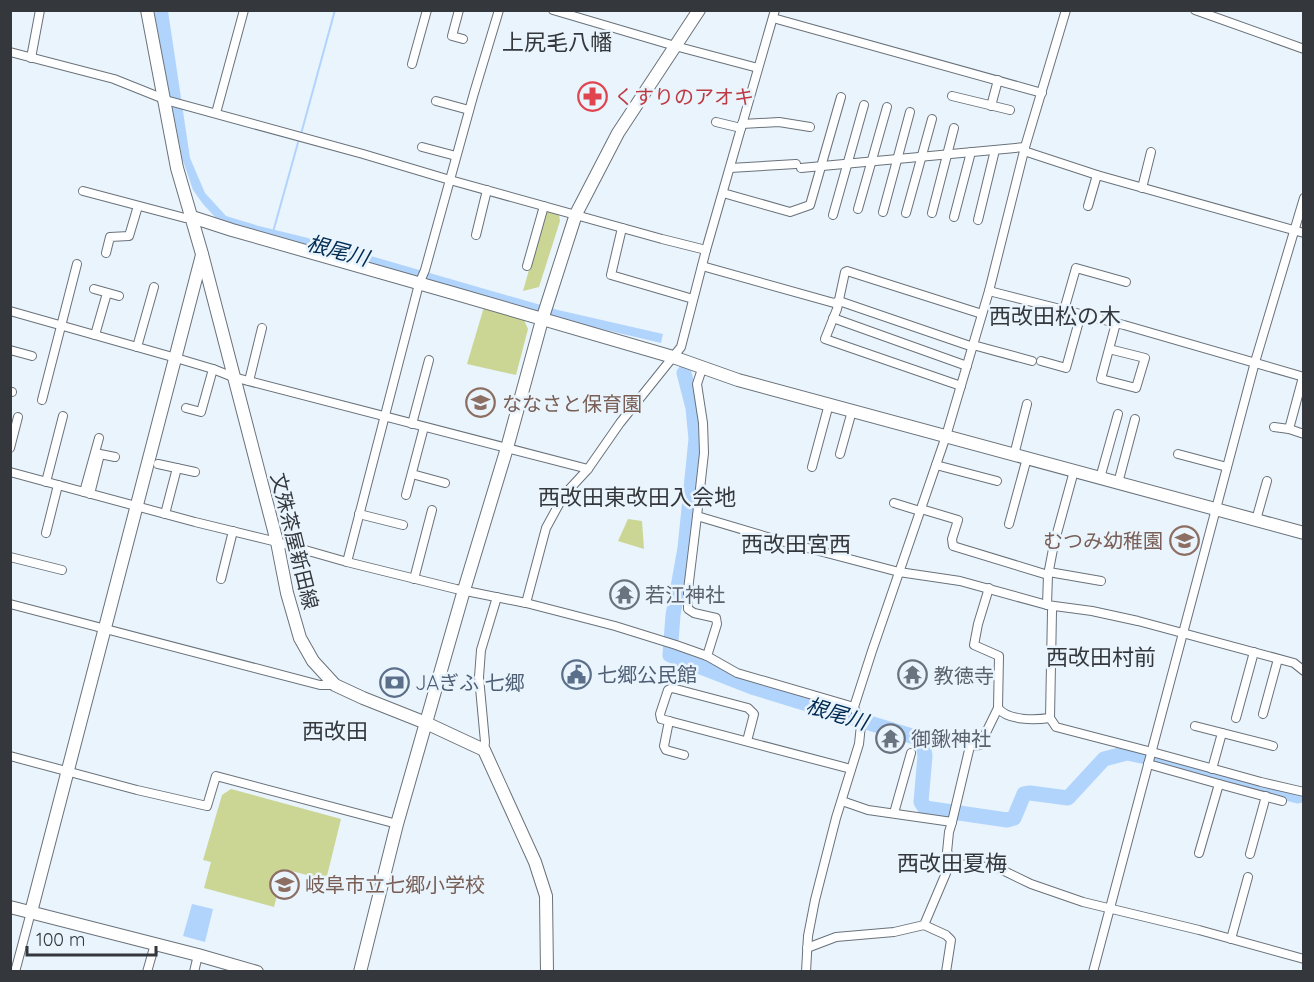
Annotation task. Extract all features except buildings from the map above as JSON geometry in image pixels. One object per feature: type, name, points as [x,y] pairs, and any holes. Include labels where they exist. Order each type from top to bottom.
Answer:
[{"type":"street","points":[[31,58],[40,10]]},
{"type":"street","name":"文殊茶屋新田線","points":[[147,10],[166,100],[177,168],[202,254],[300,638],[313,661],[335,685],[484,750]]},
{"type":"street","points":[[216,113],[244,10]]},
{"type":"street","points":[[412,64],[426,10]]},
{"type":"street","points":[[459,10],[452,36],[463,39]]},
{"type":"street","points":[[347,562],[420,281],[499,10]]},
{"type":"street","points":[[553,10],[758,68]]},
{"type":"street","points":[[360,972],[397,824],[543,318],[576,214],[618,133],[699,10]]},
{"type":"street","points":[[806,972],[808,936],[815,900],[859,744],[861,725],[854,707],[946,436],[989,291],[1024,149],[1066,10]]},
{"type":"street","points":[[1195,10],[1304,49]]},
{"type":"street","points":[[526,603],[546,528],[564,495],[588,470],[620,423],[681,347],[706,250],[774,14],[1042,93]]},
{"type":"street","points":[[10,52],[114,79],[183,105],[706,250]]},
{"type":"street","points":[[991,105],[998,80]]},
{"type":"street","points":[[952,96],[1010,110]]},
{"type":"street","points":[[723,193],[790,212],[810,205],[841,97]]},
{"type":"street","points":[[436,100],[469,110]]},
{"type":"street","points":[[833,216],[864,105]]},
{"type":"street","points":[[858,209],[886,107]]},
{"type":"street","points":[[883,212],[910,112]]},
{"type":"street","points":[[906,213],[932,119]]},
{"type":"street","points":[[716,122],[741,126],[779,122],[810,127]]},
{"type":"street","points":[[932,213],[954,128]]},
{"type":"street","points":[[422,147],[456,156]]},
{"type":"street","points":[[730,168],[821,167],[947,154],[1024,149],[1097,175],[1299,231]]},
{"type":"street","points":[[978,219],[995,150]]},
{"type":"street","points":[[954,217],[971,152]]},
{"type":"street","points":[[1142,188],[1151,153]]},
{"type":"street","points":[[1088,206],[1097,175]]},
{"type":"street","points":[[476,235],[488,190]]},
{"type":"street","points":[[82,191],[185,218],[192,217],[420,281],[673,357],[738,380],[1304,533]]},
{"type":"street","points":[[1093,972],[1256,362],[1299,231],[1304,198]]},
{"type":"street","points":[[106,253],[110,237],[129,236],[138,206]]},
{"type":"street","points":[[527,266],[544,206]]},
{"type":"street","points":[[622,228],[611,275],[693,299]]},
{"type":"street","points":[[15,972],[202,254]]},
{"type":"street","points":[[42,400],[77,264]]},
{"type":"street","points":[[702,266],[834,303],[838,302],[973,346],[1066,368],[1081,314]]},
{"type":"street","points":[[1064,310],[1076,268],[1126,282]]},
{"type":"street","points":[[961,386],[825,339],[837,309],[847,271],[982,314]]},
{"type":"street","points":[[137,347],[154,287]]},
{"type":"street","points":[[94,289],[119,296]]},
{"type":"street","points":[[989,291],[1116,323],[1303,377],[1289,429]]},
{"type":"street","points":[[94,335],[106,293]]},
{"type":"street","points":[[10,311],[249,381],[588,470]]},
{"type":"street","points":[[833,318],[967,366]]},
{"type":"street","points":[[1110,349],[1144,358],[1136,388],[1101,379],[1116,323]]},
{"type":"street","points":[[249,381],[262,328]]},
{"type":"street","points":[[10,350],[32,356]]},
{"type":"street","points":[[412,424],[429,360]]},
{"type":"street","points":[[186,408],[201,412],[213,369]]},
{"type":"street","points":[[702,369],[697,384],[703,423],[704,453],[687,609],[716,618],[717,624],[707,656]]},
{"type":"street","points":[[812,467],[829,404]]},
{"type":"street","points":[[1014,455],[1027,404]]},
{"type":"street","points":[[840,454],[852,411]]},
{"type":"street","points":[[1100,478],[1118,414]]},
{"type":"street","points":[[46,482],[63,416]]},
{"type":"street","points":[[10,448],[18,417]]},
{"type":"street","points":[[1118,483],[1135,419]]},
{"type":"street","points":[[406,495],[424,427]]},
{"type":"street","points":[[1274,427],[1304,434]]},
{"type":"street","points":[[87,493],[99,438]]},
{"type":"street","points":[[87,493],[100,454],[115,457]]},
{"type":"street","points":[[1178,454],[1227,467]]},
{"type":"street","points":[[1009,524],[1027,458]]},
{"type":"street","points":[[158,464],[195,472]]},
{"type":"street","points":[[936,465],[997,481]]},
{"type":"street","points":[[165,514],[177,468]]},
{"type":"street","points":[[1074,471],[1048,573],[1052,611],[1050,718],[1056,727],[1261,782],[1303,791]]},
{"type":"street","points":[[10,472],[347,562],[615,626],[707,656],[737,673],[854,707]]},
{"type":"street","points":[[412,474],[445,483]]},
{"type":"street","points":[[1256,520],[1267,481]]},
{"type":"street","points":[[46,534],[58,485]]},
{"type":"street","points":[[894,503],[958,520],[952,539],[953,546],[1048,573],[1101,581]]},
{"type":"street","points":[[414,579],[432,510]]},
{"type":"street","points":[[359,513],[403,525]]},
{"type":"street","points":[[697,516],[899,572],[960,581],[1050,606],[1092,611],[1184,634],[1294,663],[1304,671]]},
{"type":"street","points":[[220,579],[233,531]]},
{"type":"street","points":[[10,557],[62,570]]},
{"type":"street","points":[[989,588],[974,645],[999,656],[998,708],[980,745],[970,746],[949,832],[947,852],[954,862],[998,868],[1031,884],[1083,902],[1304,958]]},
{"type":"street","points":[[497,597],[481,650],[479,677],[484,750],[535,862],[546,896],[547,972]]},
{"type":"street","points":[[10,604],[320,685],[335,685]]},
{"type":"street","points":[[1236,718],[1254,652]]},
{"type":"street","points":[[1263,714],[1278,659]]},
{"type":"street","points":[[747,741],[754,714],[748,708],[672,688],[668,690],[660,714],[661,719],[851,769]]},
{"type":"street","points":[[998,708],[1001,713],[1029,720],[1050,718]]},
{"type":"street","points":[[669,721],[663,746],[666,750],[684,755]]},
{"type":"street","points":[[1195,726],[1273,746]]},
{"type":"street","points":[[1212,769],[1222,733]]},
{"type":"street","points":[[894,813],[911,753]]},
{"type":"street","points":[[10,756],[207,806],[216,776],[397,824]]},
{"type":"street","points":[[1148,764],[1281,801]]},
{"type":"street","points":[[1199,853],[1219,784]]},
{"type":"street","points":[[1250,854],[1266,796]]},
{"type":"street","points":[[842,801],[868,810],[952,822]]},
{"type":"street","points":[[924,925],[952,859]]},
{"type":"street","points":[[1231,939],[1248,878]]},
{"type":"street","points":[[10,907],[257,972]]},
{"type":"street","points":[[807,948],[836,937],[894,932],[924,925],[946,935],[951,940],[946,972]]},
{"type":"street","points":[[147,972],[155,944]]},
{"type":"street","points":[[194,972],[198,955]]},
{"type":"green space","points":[[546,210],[559,214],[560,221],[539,287],[523,291]]},
{"type":"green space","points":[[484,307],[524,320],[528,329],[516,375],[467,364]]},
{"type":"green space","points":[[628,519],[642,521],[644,549],[618,541]]},
{"type":"green space","points":[[231,789],[341,819],[326,880],[284,869],[274,907],[204,888],[211,862],[203,860],[222,795]]},
{"type":"water","points":[[154,11],[168,11],[190,158],[205,193],[226,216],[558,310],[663,334],[661,343],[559,319],[245,228],[215,217],[193,190],[182,158]]},
{"type":"water","points":[[192,904],[213,909],[205,942],[183,936]]},
{"type":"waterway","points":[[301,134],[335,10]]},
{"type":"waterway","points":[[273,232],[299,139]]},
{"type":"waterway","name":"根尾川","points":[[684,373],[693,408],[696,439],[685,548],[673,615],[670,655],[752,687],[915,737],[923,744],[925,756],[921,802],[925,808],[1007,820],[1014,818],[1024,794],[1068,798],[1104,759],[1127,753],[1298,796]]},
{"type":"place","name":"くすりのアオキ","points":[[593,96]]},
{"type":"place","name":"ななさと保育園","points":[[481,403]]},
{"type":"place","name":"むつみ幼稚園","points":[[1184,540]]},
{"type":"place","name":"若江神社","points":[[624,594]]},
{"type":"place","name":"七郷公民館","points":[[576,674]]},
{"type":"place","name":"教徳寺","points":[[913,675]]},
{"type":"place","name":"JAぎふ 七郷","points":[[394,682]]},
{"type":"place","name":"御鍬神社","points":[[890,738]]},
{"type":"place","name":"岐阜市立七郷小学校","points":[[284,884]]},
{"type":"district","name":"上尻毛八幡","points":[[557,42]]},
{"type":"district","name":"西改田松の木","points":[[1055,316]]},
{"type":"district","name":"西改田東改田入会地","points":[[637,497]]},
{"type":"district","name":"西改田宮西","points":[[796,544]]},
{"type":"district","name":"西改田村前","points":[[1101,657]]},
{"type":"district","name":"西改田","points":[[335,731]]},
{"type":"district","name":"西改田夏梅","points":[[952,863]]}]
